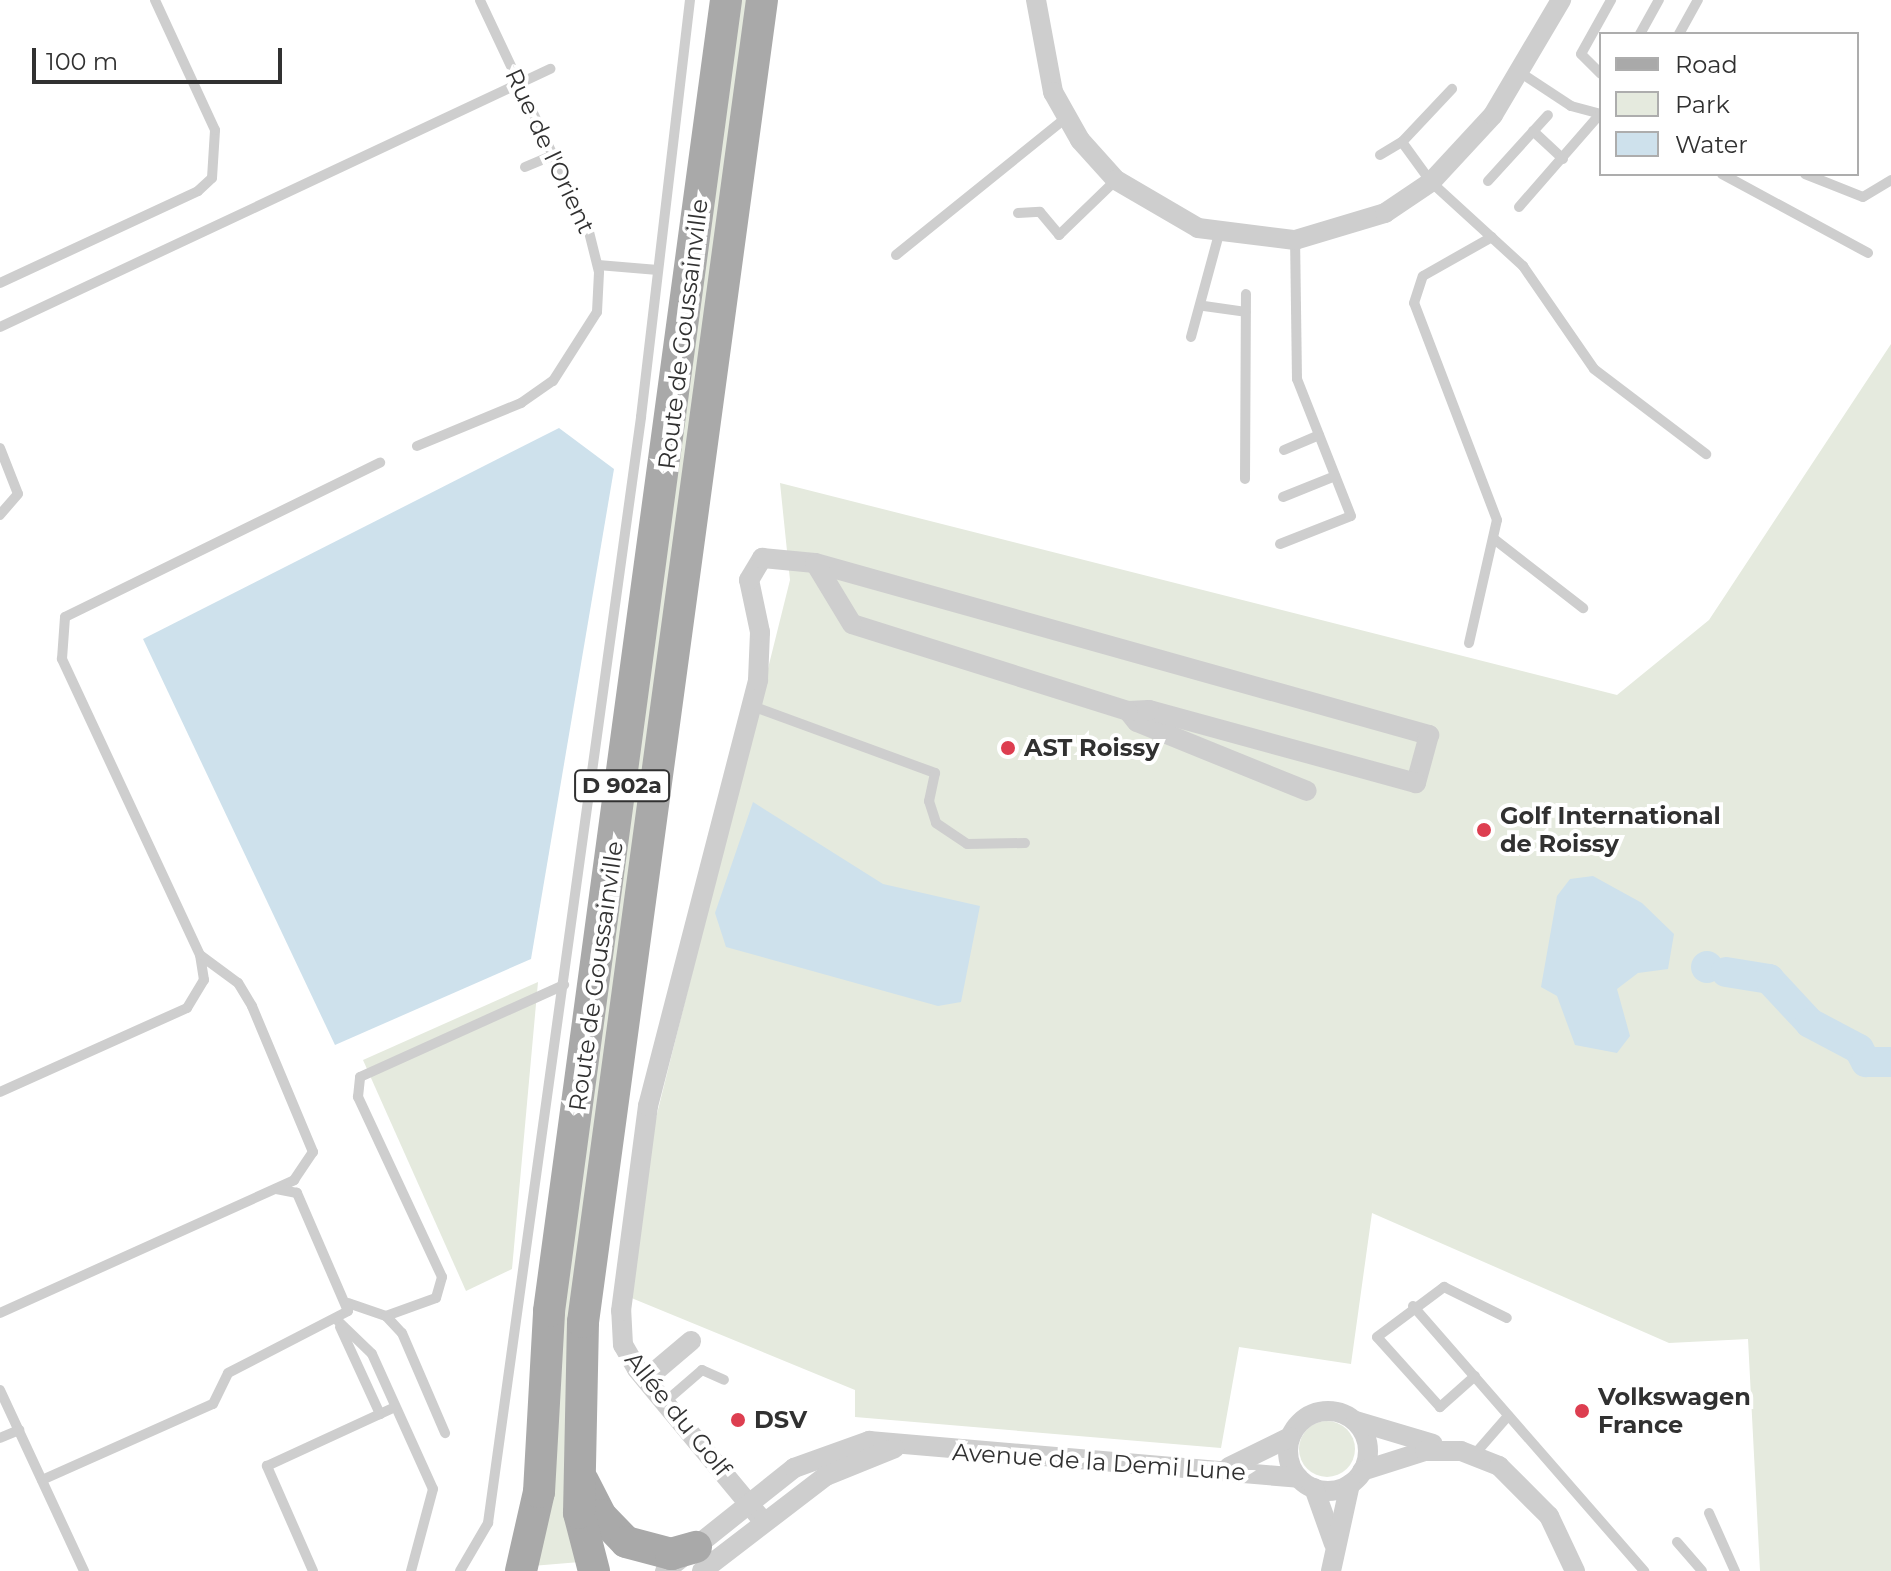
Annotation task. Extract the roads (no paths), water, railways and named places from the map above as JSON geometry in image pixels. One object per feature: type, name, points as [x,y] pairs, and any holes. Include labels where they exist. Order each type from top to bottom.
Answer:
[{"type":"main road","name":"Route de Goussainville","points":[[521,1571],[539,1492],[549,1311],[726,0]]},
{"type":"main road","name":"Route de Goussainville","points":[[594,1571],[584,1543],[579,1476],[583,1322],[762,0]]},
{"type":"main road","points":[[579,1476],[600,1515],[626,1542],[699,1559]]},
{"type":"street","points":[[1036,0],[1043,64],[1066,118],[1116,180],[1167,214],[1219,234],[1295,240],[1385,213],[1431,182],[1521,73],[1561,0]]},
{"type":"street","name":"Allée du Golf","points":[[763,1521],[646,1379],[623,1345],[631,1201],[670,1012],[752,706],[760,632],[749,580],[762,558],[815,563]]},
{"type":"street","points":[[815,563],[1429,735],[1416,783],[1149,710],[1128,711],[852,624],[815,563]]},
{"type":"street","points":[[1128,711],[1137,722],[1307,791]]},
{"type":"street","points":[[646,1379],[691,1341]]},
{"type":"street","points":[[1213,1472],[1262,1456],[1290,1437],[1318,1411],[1356,1421],[1467,1453],[1528,1488],[1575,1571]]},
{"type":"street","points":[[1331,1571],[1334,1544],[1368,1445],[1356,1421]]},
{"type":"street","points":[[1290,1437],[1288,1459],[1306,1483],[1334,1544]]},
{"type":"street","name":"Avenue de la Demi Lune","points":[[699,1559],[749,1504],[829,1451],[869,1441],[899,1447],[1213,1472],[1306,1483]]},
{"type":"street","name":"Avenue de la Demi Lune","points":[[665,1571],[699,1559],[763,1521],[826,1476],[899,1447]]},
{"type":"street","points":[[1306,1483],[1356,1478],[1399,1454],[1467,1453]]},
{"type":"lane","points":[[0,283],[198,191],[212,178],[215,130],[155,0]]},
{"type":"lane","name":"Rue de l'Orient","points":[[417,446],[521,403],[553,381],[597,312],[598,265],[553,155],[480,0]]},
{"type":"lane","points":[[460,1571],[488,1523],[564,985],[658,270],[690,0]]},
{"type":"lane","points":[[1599,72],[1581,54],[1611,0]]},
{"type":"lane","points":[[1641,32],[1659,0]]},
{"type":"lane","points":[[1680,32],[1698,0]]},
{"type":"lane","points":[[0,327],[550,69]]},
{"type":"lane","points":[[1521,73],[1571,106],[1599,113]]},
{"type":"lane","points":[[1380,155],[1402,142],[1452,89]]},
{"type":"lane","points":[[1488,181],[1548,115]]},
{"type":"lane","points":[[1519,207],[1599,116]]},
{"type":"lane","points":[[896,255],[1066,118]]},
{"type":"lane","points":[[1533,131],[1563,159]]},
{"type":"lane","points":[[1402,142],[1431,182],[1523,266],[1594,369],[1706,454]]},
{"type":"lane","points":[[525,167],[553,155]]},
{"type":"lane","points":[[1726,176],[1868,253]]},
{"type":"lane","points":[[1810,176],[1863,197],[1891,180]]},
{"type":"lane","points":[[1018,213],[1040,212],[1059,235],[1116,180]]},
{"type":"lane","points":[[1191,337],[1204,306],[1219,234]]},
{"type":"lane","points":[[1469,643],[1497,520],[1414,303],[1423,276],[1492,237]]},
{"type":"lane","points":[[1280,544],[1351,516],[1297,379],[1295,240]]},
{"type":"lane","points":[[598,265],[658,270]]},
{"type":"lane","points":[[1245,479],[1246,294]]},
{"type":"lane","points":[[1204,306],[1246,312]]},
{"type":"lane","points":[[1284,450],[1319,435]]},
{"type":"lane","points":[[0,448],[18,494],[0,515]]},
{"type":"lane","points":[[0,1092],[187,1008],[204,980],[200,955],[62,659],[65,617],[380,463]]},
{"type":"lane","points":[[1283,497],[1335,476]]},
{"type":"lane","points":[[1494,539],[1583,608]]},
{"type":"lane","points":[[752,706],[935,773],[929,801],[936,823],[967,844],[1025,843]]},
{"type":"lane","points":[[0,1313],[275,1189],[304,1170],[313,1152],[307,1123],[238,983],[200,955]]},
{"type":"lane","points":[[386,1316],[436,1298],[442,1277],[358,1097],[360,1077],[564,985]]},
{"type":"lane","points":[[275,1189],[297,1193],[348,1303],[386,1316],[402,1333],[445,1433]]},
{"type":"lane","points":[[1475,1376],[1440,1407],[1377,1337],[1413,1306],[1444,1287],[1507,1318]]},
{"type":"lane","points":[[42,1480],[213,1404],[228,1373],[338,1321],[348,1303]]},
{"type":"lane","points":[[1413,1306],[1644,1571]]},
{"type":"lane","points":[[338,1321],[372,1354],[433,1489],[411,1571]]},
{"type":"lane","points":[[338,1321],[380,1414]]},
{"type":"lane","points":[[665,1402],[702,1370],[724,1380]]},
{"type":"lane","points":[[0,1390],[84,1571]]},
{"type":"lane","points":[[313,1571],[267,1466],[395,1407]]},
{"type":"lane","points":[[1467,1453],[1508,1416]]},
{"type":"lane","points":[[0,1438],[19,1430]]},
{"type":"lane","points":[[1709,1513],[1735,1571]]},
{"type":"lane","points":[[1677,1542],[1702,1571]]},
{"type":"water","points":[[559,428],[614,469],[531,959],[335,1045],[143,639]]},
{"type":"water","points":[[753,802],[883,884],[980,906],[961,1002],[938,1006],[726,947],[715,913]]},
{"type":"water","points":[[1593,876],[1642,903],[1674,934],[1668,969],[1638,973],[1617,989],[1630,1036],[1617,1053],[1575,1045],[1557,996],[1541,987],[1557,896],[1570,879]]},
{"type":"water","points":[[1707,951],[1719,955],[1723,967],[1719,979],[1707,983],[1695,979],[1691,967],[1695,955]]},
{"type":"waterway","points":[[1726,972],[1769,979],[1810,1023],[1859,1049],[1866,1062],[1891,1062]]},
{"type":"place","name":"AST Roissy","points":[[1008,748]]},
{"type":"place","name":"Golf International de Roissy","points":[[1484,830]]},
{"type":"place","name":"Volkswagen France","points":[[1582,1411]]},
{"type":"place","name":"DSV","points":[[738,1420]]}]
